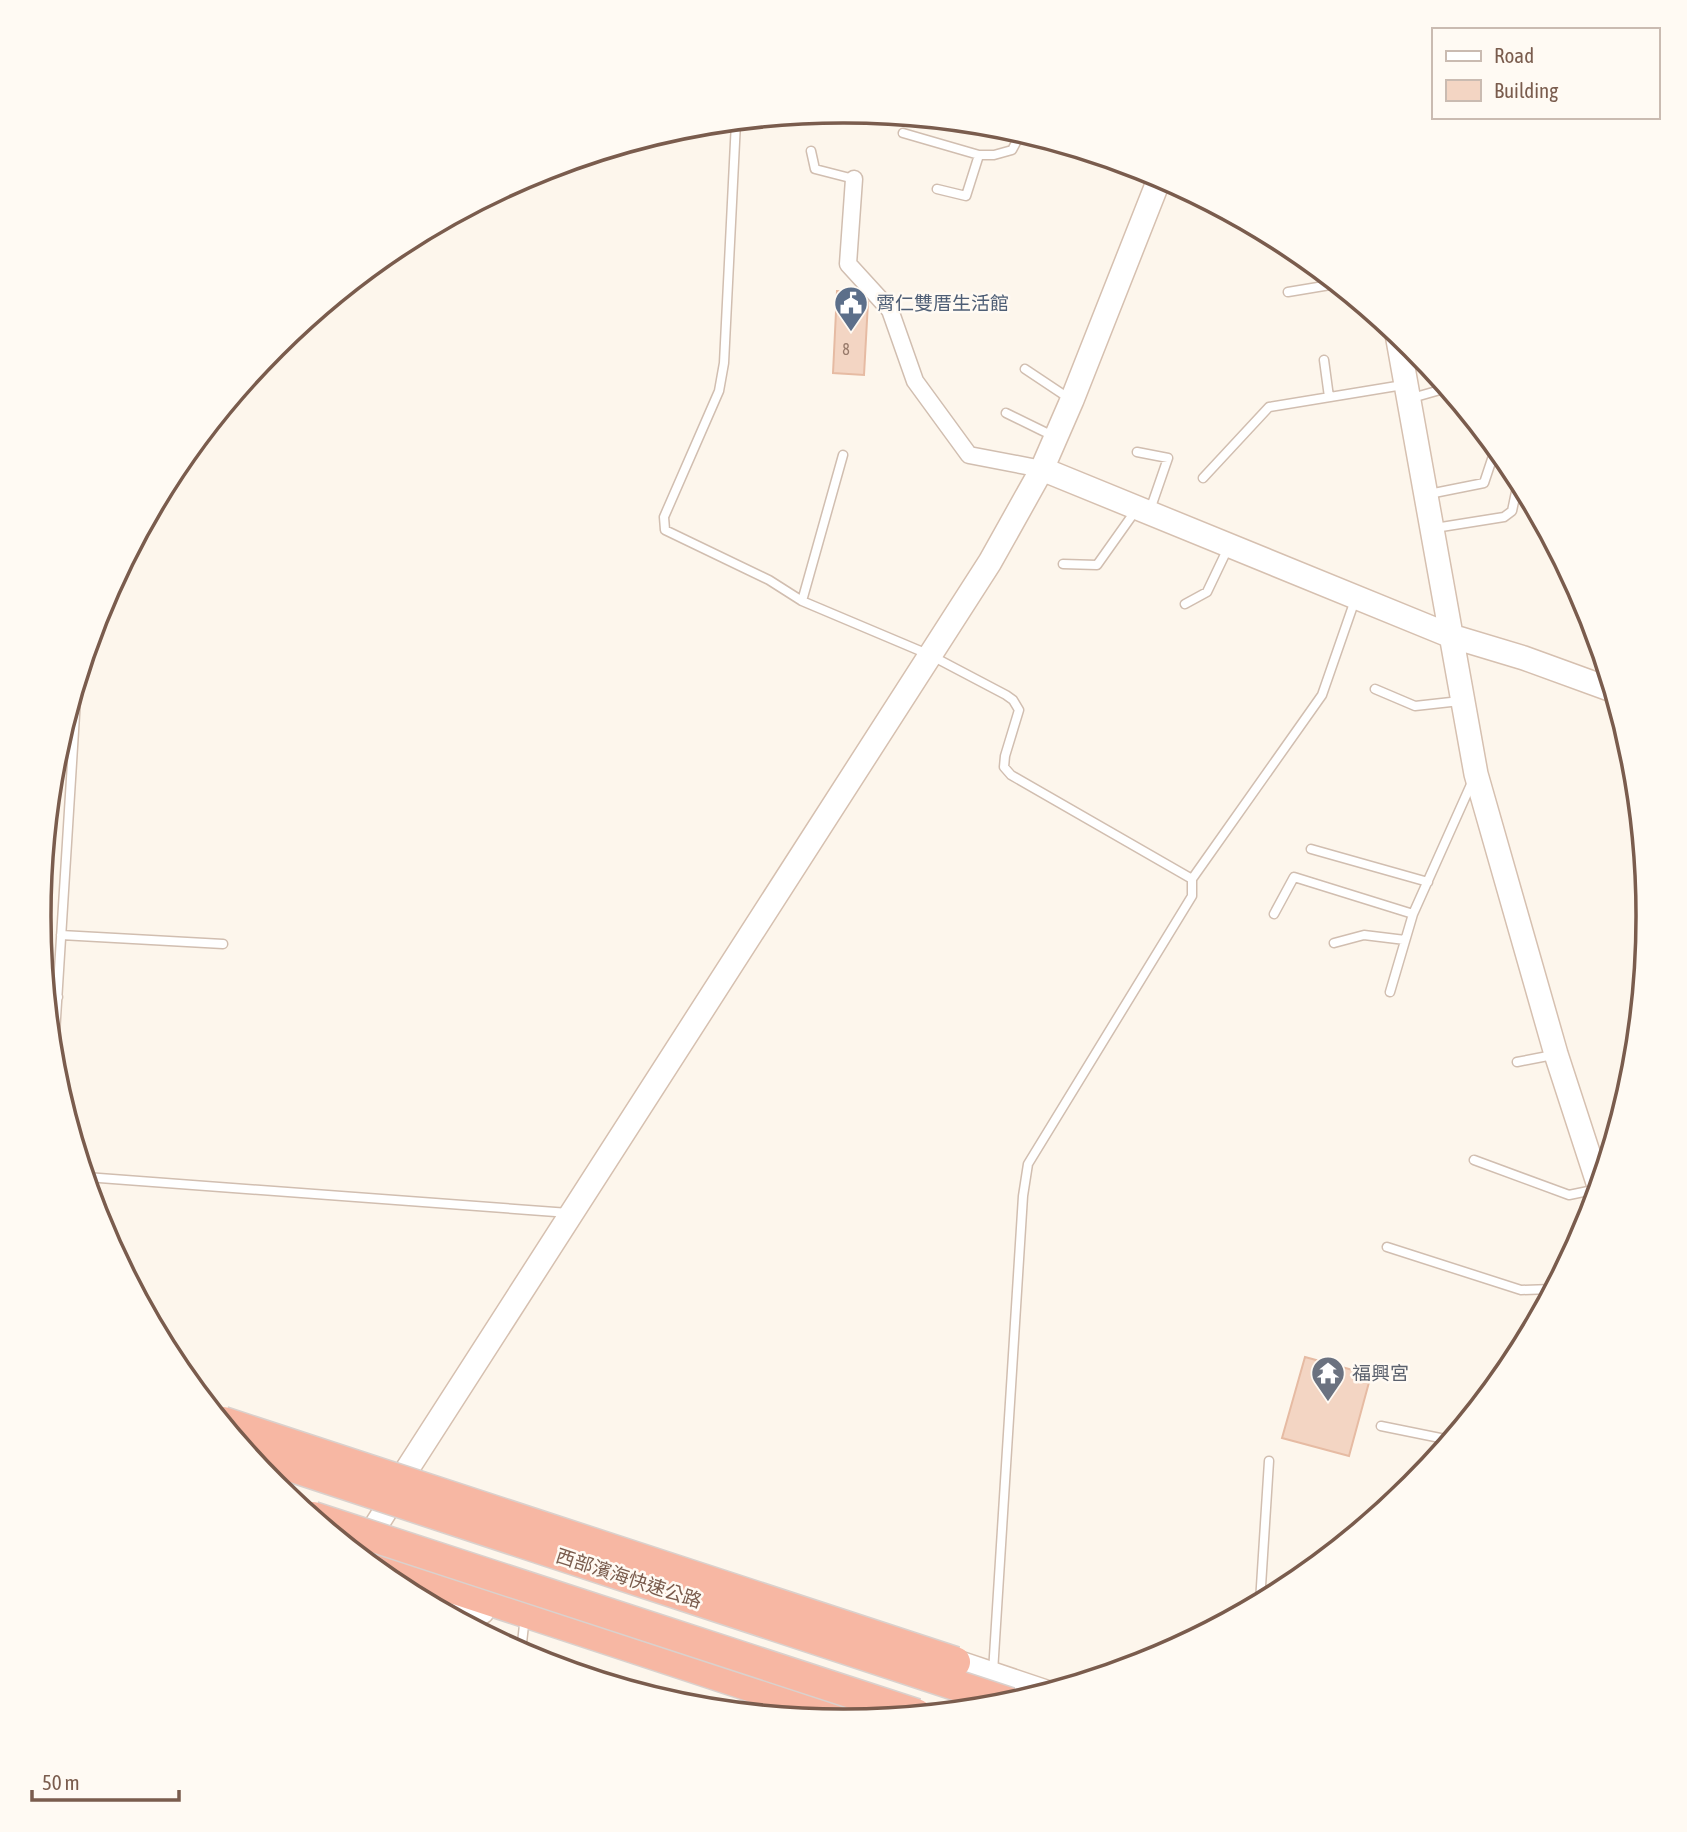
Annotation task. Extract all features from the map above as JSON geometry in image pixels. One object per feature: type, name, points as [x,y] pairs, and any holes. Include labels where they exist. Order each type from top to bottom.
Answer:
[{"type":"highway","points":[[237,1427],[955,1662]]},
{"type":"highway","name":"西部濱海快速公路","points":[[265,1458],[988,1696]]},
{"type":"highway","name":"西部濱海快速公路","points":[[336,1525],[894,1707]]},
{"type":"highway","points":[[379,1558],[818,1708]]},
{"type":"main road","points":[[365,1548],[399,1489],[408,1468],[990,562],[1056,437],[1156,188]]},
{"type":"main road","points":[[1400,352],[1476,774],[1556,1054],[1593,1173]]},
{"type":"main road","points":[[1042,468],[1451,636],[1524,658],[1602,686]]},
{"type":"main road","points":[[227,1414],[408,1468],[1029,1687]]},
{"type":"main road","points":[[251,1443],[399,1489],[1010,1691]]},
{"type":"main road","points":[[378,1557],[856,1709]]},
{"type":"main road","points":[[446,1602],[800,1707]]},
{"type":"street","points":[[854,179],[848,264],[890,310],[915,381],[969,455],[1042,468]]},
{"type":"lane","points":[[736,131],[724,363],[719,391],[664,517],[665,530],[769,580],[802,601],[930,655],[1013,700],[1020,710],[1005,756],[1004,767],[1011,775],[1192,879]]},
{"type":"lane","points":[[903,133],[979,155],[994,155],[1012,150],[1016,142]]},
{"type":"lane","points":[[811,151],[815,169],[854,179]]},
{"type":"lane","points":[[937,190],[966,196],[979,155]]},
{"type":"lane","points":[[1288,292],[1324,286]]},
{"type":"lane","points":[[1324,360],[1329,397]]},
{"type":"lane","points":[[1025,369],[1072,400]]},
{"type":"lane","points":[[1203,478],[1269,407],[1329,397],[1436,389]]},
{"type":"lane","points":[[1006,413],[1056,437]]},
{"type":"lane","points":[[1063,564],[1097,565],[1143,510],[1168,458],[1137,452]]},
{"type":"lane","points":[[802,601],[843,455]]},
{"type":"lane","points":[[1426,495],[1484,483],[1492,460]]},
{"type":"lane","points":[[1432,528],[1504,517],[1512,511],[1515,496]]},
{"type":"lane","points":[[1185,604],[1207,592],[1230,545]]},
{"type":"lane","points":[[993,1675],[1023,1196],[1028,1164],[1192,896],[1192,879],[1322,695],[1356,597]]},
{"type":"lane","points":[[1375,689],[1415,706],[1463,700]]},
{"type":"lane","points":[[57,1011],[74,727]]},
{"type":"lane","points":[[1390,992],[1413,914],[1476,774]]},
{"type":"lane","points":[[1311,849],[1428,881]]},
{"type":"lane","points":[[1274,914],[1294,877],[1413,914]]},
{"type":"lane","points":[[61,934],[223,944]]},
{"type":"lane","points":[[1334,943],[1364,935],[1405,940]]},
{"type":"lane","points":[[1517,1062],[1556,1054]]},
{"type":"lane","points":[[1474,1160],[1569,1195],[1587,1190]]},
{"type":"lane","points":[[96,1178],[572,1213]]},
{"type":"lane","points":[[1387,1247],[1521,1290],[1542,1290]]},
{"type":"lane","points":[[1381,1426],[1441,1438]]},
{"type":"lane","points":[[1261,1590],[1269,1461]]},
{"type":"lane","points":[[522,1640],[524,1625]]},
{"type":"building","name":"霄仁雙厝生活館","points":[[837,291],[860,292],[868,302],[864,375],[833,373]]},
{"type":"building","name":"福興宮","points":[[1305,1357],[1371,1375],[1349,1456],[1282,1438]]},
{"type":"place","name":"霄仁雙厝生活館","points":[[851,333]]},
{"type":"place","name":"福興宮","points":[[1328,1403]]}]
